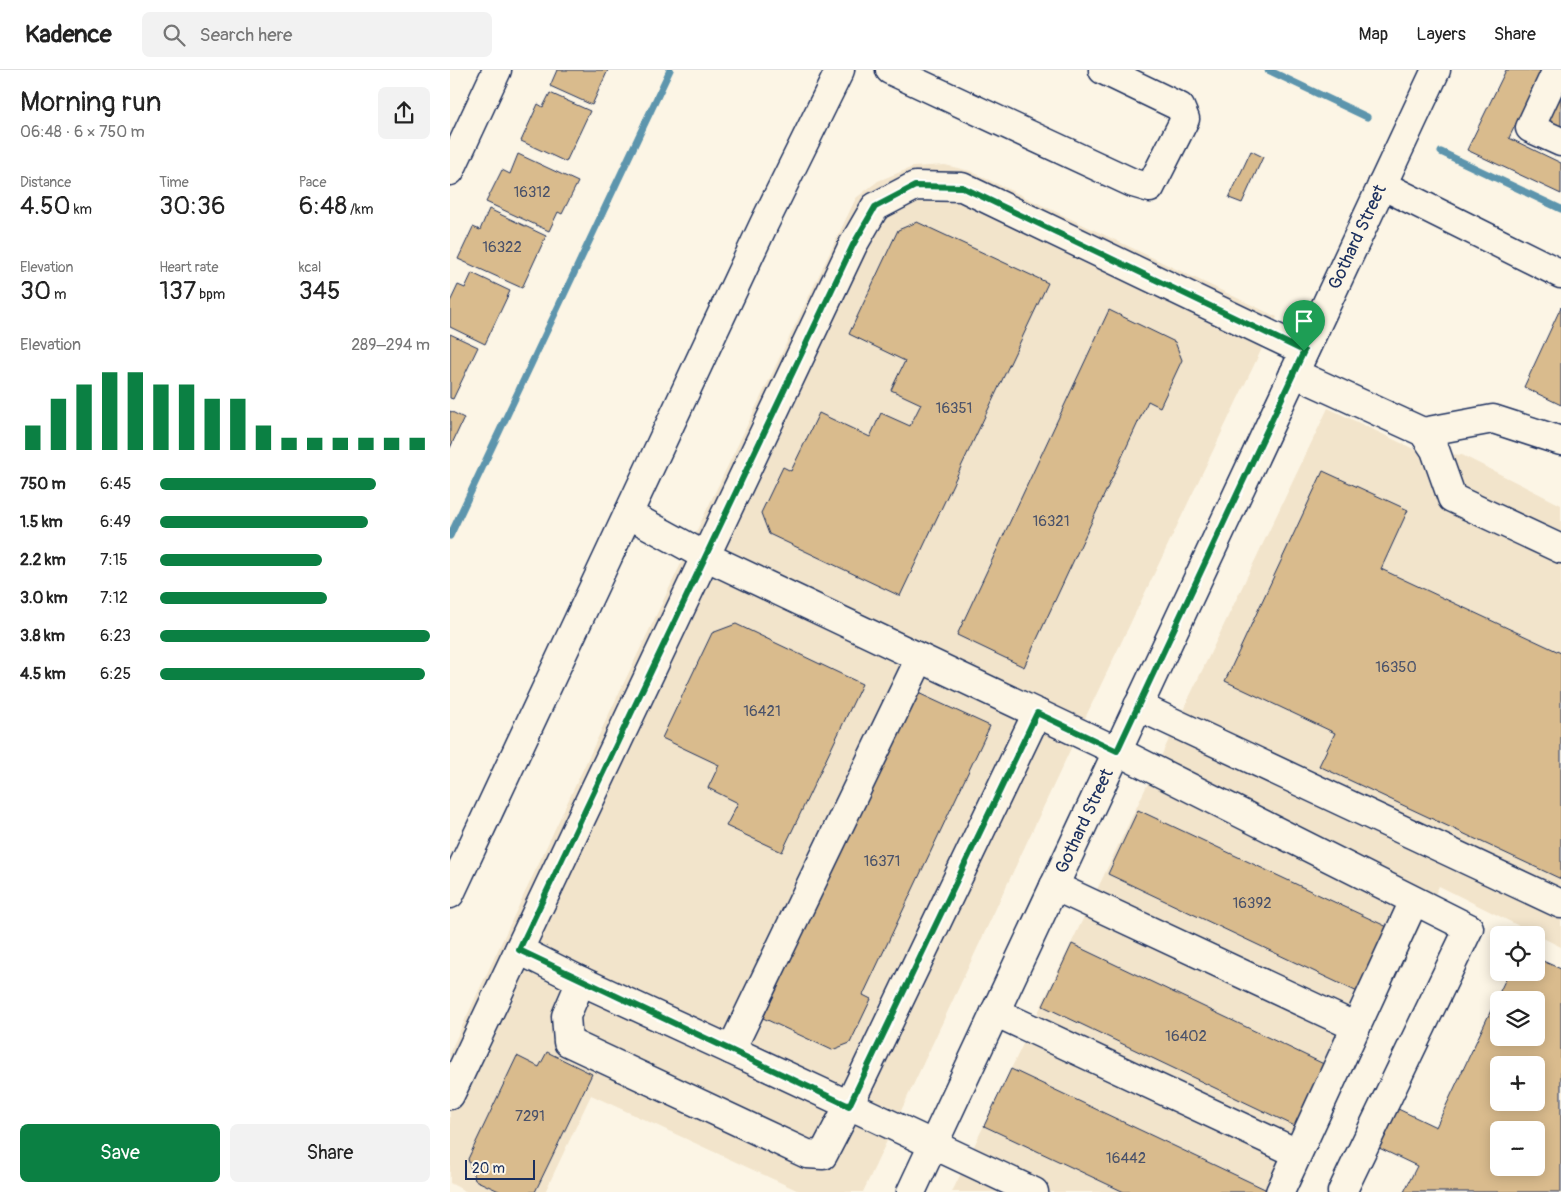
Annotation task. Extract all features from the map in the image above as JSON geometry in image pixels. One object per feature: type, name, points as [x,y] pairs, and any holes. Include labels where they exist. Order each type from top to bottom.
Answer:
[{"type":"street","points":[[450,172],[497,70]]},
{"type":"street","points":[[450,894],[764,224],[840,70]]},
{"type":"street","points":[[890,70],[1124,178],[1150,188],[1185,119],[1180,107],[1103,70]]},
{"type":"street","name":"Gothard Street","points":[[911,1192],[1436,70]]},
{"type":"street","points":[[1557,70],[1530,128],[1561,142]]},
{"type":"street","points":[[1382,184],[1561,274]]},
{"type":"street","points":[[450,1096],[853,245],[875,207],[915,186],[962,187],[1299,362],[1423,432],[1435,450],[1452,498],[1561,549]]},
{"type":"street","points":[[1423,432],[1493,419],[1561,441]]},
{"type":"street","points":[[628,514],[706,556],[1117,751],[1469,928],[1342,1192]]},
{"type":"street","points":[[732,1050],[920,658]]},
{"type":"street","points":[[1138,706],[1561,904]]},
{"type":"street","points":[[581,980],[566,1016],[568,1042],[807,1154],[823,1155],[849,1106],[1037,713]]},
{"type":"street","points":[[1054,886],[1356,1027]]},
{"type":"street","points":[[1280,1192],[1414,901]]},
{"type":"street","points":[[519,950],[1034,1192]]},
{"type":"street","points":[[995,1012],[1297,1153]]},
{"type":"shaded area","points":[[945,165],[970,171],[1277,317],[1087,714],[863,1192],[801,1192],[591,1095],[545,1192],[467,1192],[450,1183],[450,1052],[609,714],[856,198],[878,181],[913,167]]},
{"type":"shaded area","points":[[1328,408],[1420,452],[1462,455],[1561,505],[1561,947],[1545,939],[1545,926],[1519,926],[1439,886],[1296,1192],[952,1192]]},
{"type":"building","points":[[557,70],[608,70],[592,105],[550,86]]},
{"type":"building","points":[[1506,70],[1542,70],[1509,138],[1561,163],[1561,194],[1467,150]]},
{"type":"building","points":[[550,93],[590,111],[566,162],[521,141],[538,104],[543,107]]},
{"type":"building","points":[[1561,93],[1561,128],[1546,121]]},
{"type":"building","points":[[1251,151],[1263,157],[1242,203],[1229,198]]},
{"type":"building","points":[[518,154],[578,182],[562,214],[558,212],[549,231],[486,202],[502,170],[510,174]]},
{"type":"building","points":[[489,209],[546,236],[522,288],[458,259],[473,227],[480,230]]},
{"type":"building","points":[[917,222],[1048,283],[900,596],[769,534],[761,513],[783,467],[791,471],[819,413],[870,437],[881,413],[910,426],[921,404],[891,390],[905,361],[849,334],[898,230]]},
{"type":"building","points":[[472,273],[510,291],[485,344],[450,327],[450,302],[458,285],[465,288]]},
{"type":"building","points":[[1561,307],[1561,405],[1524,387]]},
{"type":"building","points":[[1109,310],[1175,342],[1182,360],[1160,407],[1148,401],[1024,667],[957,635]]},
{"type":"building","points":[[450,334],[478,347],[453,399],[450,398]]},
{"type":"building","points":[[450,411],[464,418],[450,448]]},
{"type":"building","points":[[1323,471],[1408,510],[1381,569],[1561,653],[1561,879],[1319,766],[1335,733],[1225,681]]},
{"type":"building","points":[[736,624],[862,684],[782,852],[726,826],[738,803],[708,788],[719,765],[662,738],[712,633]]},
{"type":"building","points":[[916,692],[990,726],[863,995],[871,999],[850,1043],[832,1050],[763,1018]]},
{"type":"building","points":[[1138,810],[1396,931],[1366,996],[1108,874]]},
{"type":"building","points":[[1072,944],[1328,1066],[1299,1128],[1043,1006]]},
{"type":"building","points":[[1545,962],[1561,969],[1561,1192],[1404,1192],[1417,1166],[1377,1147],[1396,1108],[1436,1127],[1490,1012],[1490,1046],[1545,1046],[1545,991],[1500,991],[1505,981],[1545,981]]},
{"type":"building","points":[[547,1052],[592,1074],[535,1192],[501,1192],[475,1180],[468,1159],[517,1056],[539,1067]]},
{"type":"building","points":[[1011,1069],[1267,1190],[1266,1192],[1124,1192],[984,1126]]},
{"type":"waterway","points":[[450,536],[670,70]]},
{"type":"waterway","points":[[1268,70],[1367,117]]},
{"type":"waterway","points":[[1441,152],[1561,209]]},
{"type":"route","points":[[915,186],[962,187],[1304,351],[1117,751],[1037,713],[849,1106],[519,950],[853,245],[875,207],[915,186]]}]
